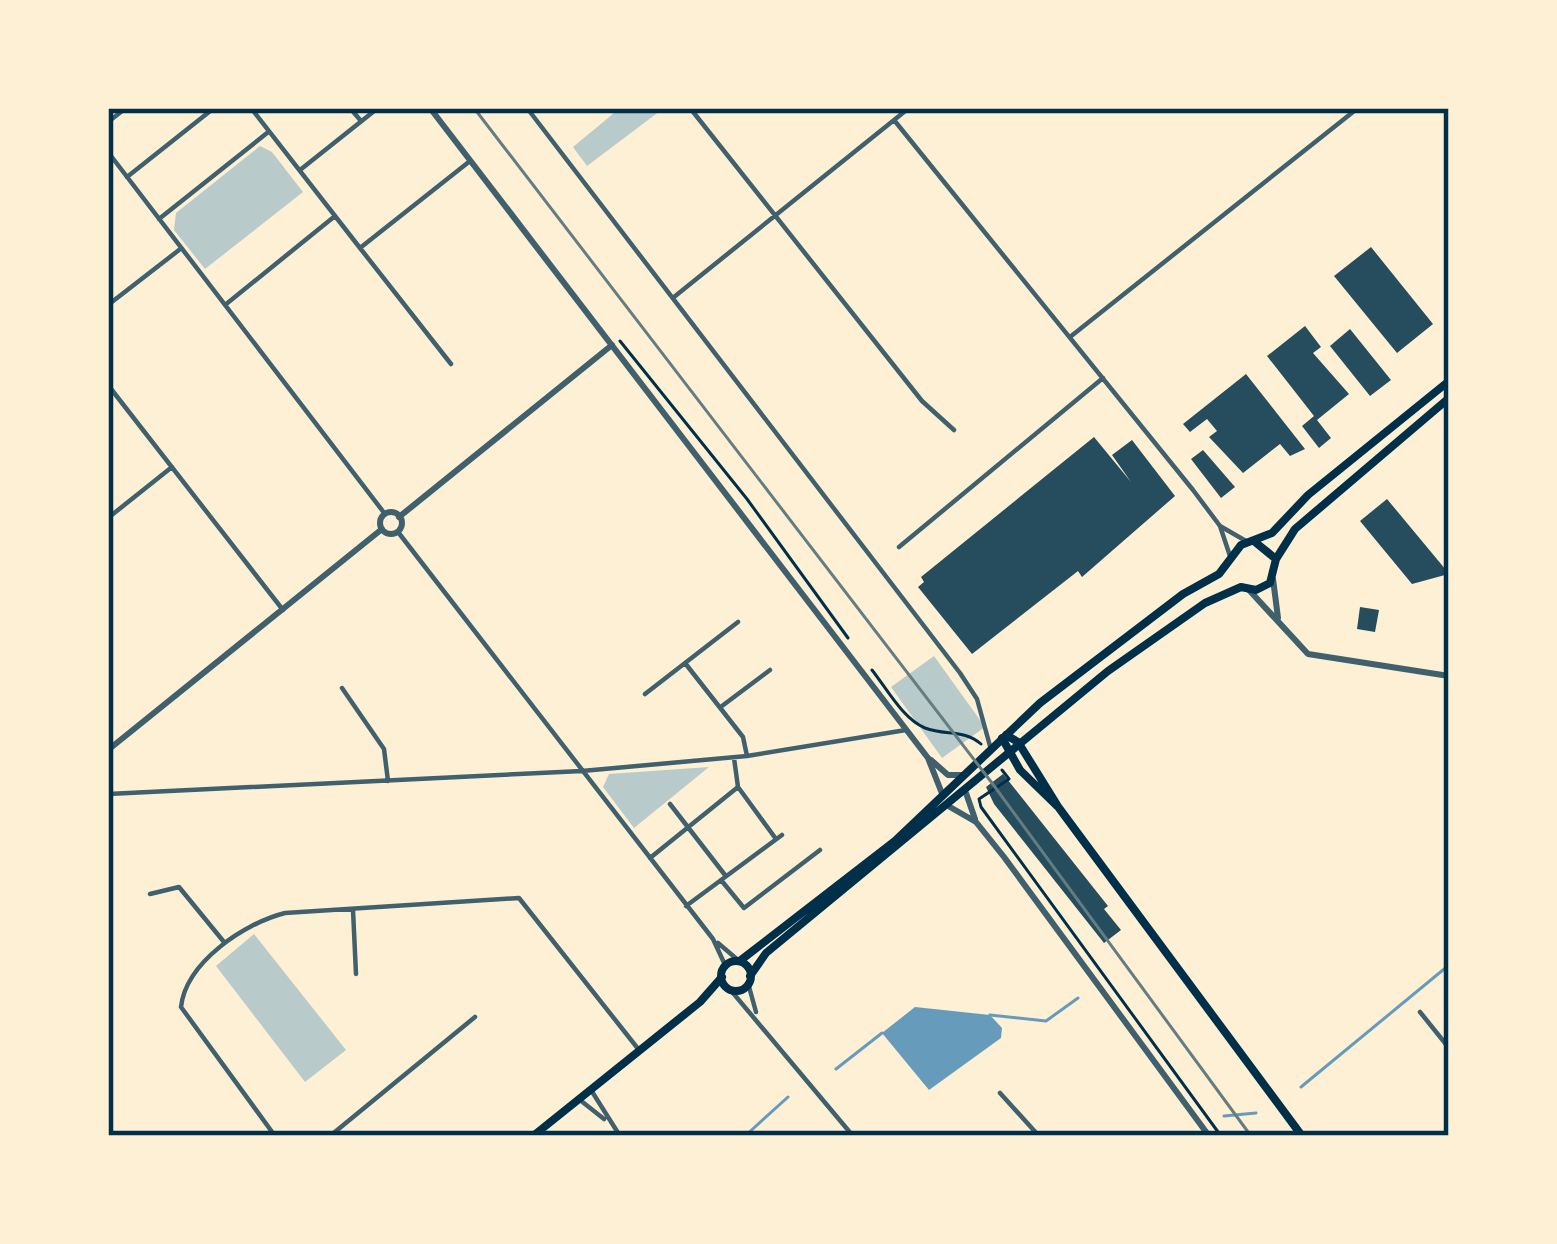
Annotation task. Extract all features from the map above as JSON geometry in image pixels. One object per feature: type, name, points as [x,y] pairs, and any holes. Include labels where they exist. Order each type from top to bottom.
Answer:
[{"type":"main road","points":[[533,1136],[700,1002],[726,967],[863,867],[1004,736],[1449,381]]},
{"type":"main road","points":[[700,1002],[732,993],[749,980],[766,953],[950,807],[1018,742],[1205,603],[1273,579],[1276,560],[1295,529],[1449,398]]},
{"type":"main road","points":[[1251,542],[1269,548],[1276,560]]},
{"type":"main road","points":[[1230,560],[1231,576],[1245,589]]},
{"type":"main road","points":[[1004,736],[1018,742],[1059,808],[1302,1136]]},
{"type":"main road","points":[[1004,736],[1007,753],[1059,808]]},
{"type":"main road","points":[[740,960],[749,980]]},
{"type":"main road","points":[[722,977],[732,993]]},
{"type":"street","points":[[108,122],[126,108]]},
{"type":"street","points":[[127,177],[214,108]]},
{"type":"street","points":[[251,108],[451,364]]},
{"type":"street","points":[[350,108],[361,121]]},
{"type":"street","points":[[299,170],[377,108]]},
{"type":"street","points":[[430,108],[615,342],[928,758],[948,775],[965,775]]},
{"type":"street","points":[[527,108],[960,673],[983,715],[990,751]]},
{"type":"street","points":[[690,108],[922,401],[954,430]]},
{"type":"street","points":[[674,297],[909,108]]},
{"type":"street","points":[[1070,338],[1358,108]]},
{"type":"street","points":[[894,119],[1220,526],[1230,560]]},
{"type":"street","points":[[159,219],[270,131]]},
{"type":"street","points":[[108,152],[386,514],[399,517]]},
{"type":"street","points":[[361,248],[470,161]]},
{"type":"street","points":[[225,305],[335,216]]},
{"type":"street","points":[[108,305],[181,248]]},
{"type":"street","points":[[615,342],[399,517],[398,532],[686,906],[713,939],[740,960]]},
{"type":"street","points":[[899,547],[1103,378]]},
{"type":"street","points":[[108,385],[283,610]]},
{"type":"street","points":[[108,518],[172,467]]},
{"type":"street","points":[[108,750],[382,529],[386,514]]},
{"type":"street","points":[[1220,526],[1251,542]]},
{"type":"street","points":[[382,529],[398,532]]},
{"type":"street","points":[[1273,579],[1279,622]]},
{"type":"street","points":[[1245,589],[1294,644],[1325,659],[1449,676]]},
{"type":"street","points":[[646,694],[738,622]]},
{"type":"street","points":[[686,663],[743,737],[747,756]]},
{"type":"street","points":[[720,707],[770,670]]},
{"type":"street","points":[[342,688],[379,740],[388,782]]},
{"type":"street","points":[[108,794],[582,771],[734,758],[907,730]]},
{"type":"street","points":[[686,906],[779,837],[738,788],[734,758]]},
{"type":"street","points":[[928,758],[944,796]]},
{"type":"street","points":[[650,858],[738,788]]},
{"type":"street","points":[[966,793],[976,822],[1092,971],[1209,1136]]},
{"type":"street","points":[[670,803],[745,908],[820,850]]},
{"type":"street","points":[[950,807],[976,822]]},
{"type":"street","points":[[150,894],[179,887],[224,942]]},
{"type":"street","points":[[275,1136],[181,1007],[184,992],[224,942],[263,918],[519,898],[639,1051]]},
{"type":"street","points":[[353,910],[356,974]]},
{"type":"street","points":[[713,939],[726,967]]},
{"type":"street","points":[[749,980],[757,1018]]},
{"type":"street","points":[[732,993],[853,1136]]},
{"type":"street","points":[[1420,1012],[1449,1048]]},
{"type":"street","points":[[330,1136],[475,1017]]},
{"type":"street","points":[[590,1089],[608,1122]]},
{"type":"street","points":[[1000,1094],[1039,1136]]},
{"type":"street","points":[[579,1099],[620,1136]]},
{"type":"path","points":[[615,342],[747,499],[851,644]]},
{"type":"path","points":[[863,659],[910,719],[933,730],[978,740]]},
{"type":"path","points":[[1009,779],[979,799],[981,807],[1220,1136]]},
{"type":"shaded area","points":[[620,108],[664,108],[587,166],[573,147]]},
{"type":"shaded area","points":[[260,146],[272,152],[303,192],[205,269],[174,230],[176,213]]},
{"type":"shaded area","points":[[934,656],[985,727],[942,758],[891,687]]},
{"type":"shaded area","points":[[709,767],[634,828],[603,787],[609,774]]},
{"type":"shaded area","points":[[254,934],[346,1050],[305,1082],[216,966]]},
{"type":"water","points":[[915,1007],[990,1015],[1002,1028],[1001,1038],[929,1090],[882,1033]]},
{"type":"building","points":[[1371,247],[1433,324],[1397,353],[1334,276]]},
{"type":"building","points":[[1305,326],[1321,347],[1313,353],[1349,394],[1317,420],[1331,438],[1319,448],[1302,426],[1314,416],[1267,356]]},
{"type":"building","points":[[1350,329],[1391,380],[1370,396],[1330,346]]},
{"type":"building","points":[[1246,374],[1305,449],[1290,456],[1280,444],[1243,473],[1209,437],[1217,431],[1207,419],[1190,432],[1183,424]]},
{"type":"building","points":[[1094,437],[1131,482],[1112,455],[1132,440],[1175,496],[1082,577],[1078,571],[972,654],[918,587],[924,582],[921,577]]},
{"type":"building","points":[[1203,450],[1235,487],[1221,498],[1191,459]]},
{"type":"building","points":[[1387,499],[1446,570],[1445,575],[1412,584],[1360,521]]},
{"type":"building","points":[[1360,607],[1379,610],[1375,632],[1357,629]]},
{"type":"building","points":[[1003,774],[1108,906],[1104,909],[1121,930],[1104,943],[994,804],[986,787]]},
{"type":"waterway","points":[[1301,1087],[1449,965]]},
{"type":"waterway","points":[[990,1015],[1046,1021],[1078,998]]},
{"type":"waterway","points":[[836,1069],[882,1033]]},
{"type":"waterway","points":[[745,1136],[788,1097]]},
{"type":"waterway","points":[[1224,1116],[1256,1113]]},
{"type":"railway","points":[[474,108],[992,783],[1251,1136]]}]
